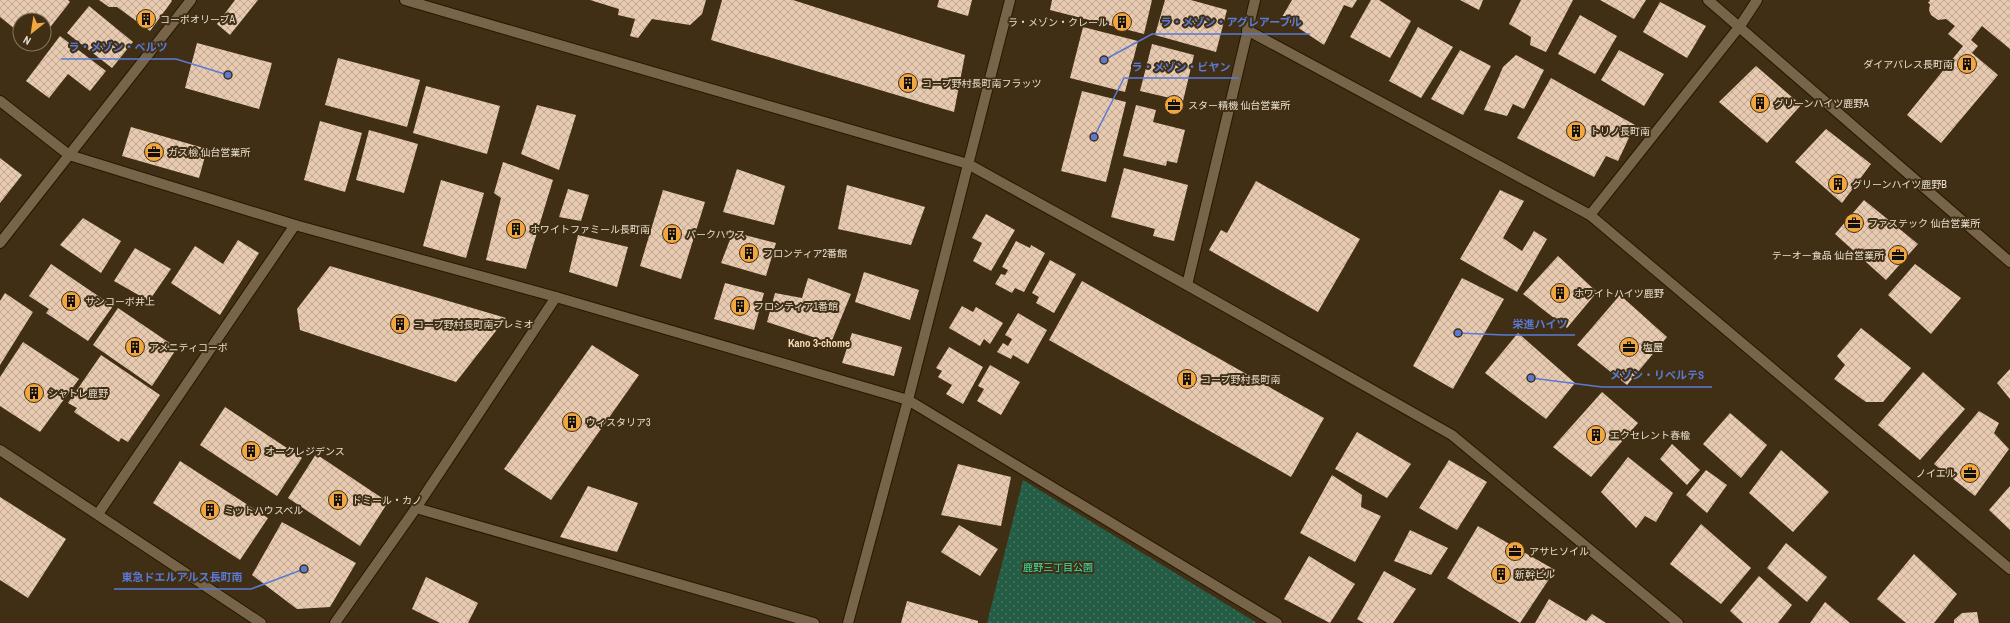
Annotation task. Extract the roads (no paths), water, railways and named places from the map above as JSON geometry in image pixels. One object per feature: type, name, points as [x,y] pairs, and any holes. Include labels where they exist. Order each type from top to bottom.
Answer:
[{"type":"street","points":[[0,243],[191,0]]},
{"type":"street","points":[[404,0],[968,164],[1452,435],[1678,623]]},
{"type":"street","points":[[848,623],[908,400],[1010,0]]},
{"type":"street","points":[[1186,285],[1255,0]]},
{"type":"street","points":[[1708,0],[1740,26],[2010,262]]},
{"type":"street","points":[[1590,214],[1740,26],[1757,0]]},
{"type":"street","points":[[1247,30],[1590,214],[2010,569]]},
{"type":"street","points":[[0,101],[69,155],[295,225],[556,297],[908,400],[1277,623]]},
{"type":"street","points":[[98,514],[295,225]]},
{"type":"street","points":[[335,623],[416,508],[556,297]]},
{"type":"street","points":[[0,450],[261,623]]},
{"type":"street","points":[[416,508],[814,623]]},
{"type":"place","name":"コーポオリーブA","points":[[146,19]]},
{"type":"place","name":"ラ・メゾン・クレール","points":[[1122,22]]},
{"type":"place","name":"ラ・メゾン・アグレアーブル","points":[[1104,60]]},
{"type":"place","name":"ダイアパレス長町南","points":[[1967,64]]},
{"type":"place","name":"ラ・メゾン・ベルツ","points":[[228,75]]},
{"type":"place","name":"コープ野村長町南フラッツ","points":[[908,83]]},
{"type":"place","name":"グリーンハイツ鹿野A","points":[[1760,103]]},
{"type":"place","name":"スター精機 仙台営業所","points":[[1174,105]]},
{"type":"place","name":"トリノ長町南","points":[[1576,131]]},
{"type":"place","name":"ラ・メゾン・ビヤン","points":[[1094,137]]},
{"type":"place","name":"ガス檢 仙台営業所","points":[[154,152]]},
{"type":"place","name":"グリーンハイツ鹿野B","points":[[1838,184]]},
{"type":"place","name":"ファステック 仙台営業所","points":[[1854,223]]},
{"type":"place","name":"ホワイトファミール長町南","points":[[516,229]]},
{"type":"place","name":"パークハウス","points":[[672,234]]},
{"type":"place","name":"フロンティア2番館","points":[[749,253]]},
{"type":"place","name":"テーオー食品 仙台営業所","points":[[1898,255]]},
{"type":"place","name":"ホワイトハイツ鹿野","points":[[1560,293]]},
{"type":"place","name":"サンコーポ井上","points":[[71,301]]},
{"type":"place","name":"フロンティア1番館","points":[[740,306]]},
{"type":"place","name":"コープ野村長町南プレミオ","points":[[400,324]]},
{"type":"place","name":"栄進ハイツ","points":[[1458,333]]},
{"type":"place","name":"アメニティコーポ","points":[[135,347]]},
{"type":"place","name":"塩屋","points":[[1629,347]]},
{"type":"place","name":"メゾン・リベルテS","points":[[1531,378]]},
{"type":"place","name":"コープ野村長町南","points":[[1187,379]]},
{"type":"place","name":"シャトレ鹿野","points":[[34,393]]},
{"type":"place","name":"ウィスタリア3","points":[[572,422]]},
{"type":"place","name":"エクセレント春楡","points":[[1596,435]]},
{"type":"place","name":"オークレジデンス","points":[[251,451]]},
{"type":"place","name":"ノイエル","points":[[1970,473]]},
{"type":"place","name":"ドミール・カノ","points":[[338,500]]},
{"type":"place","name":"ミットハウスベル","points":[[210,510]]},
{"type":"place","name":"アサヒソイル","points":[[1515,551]]},
{"type":"place","name":"東急ドエルアルス長町南","points":[[304,569]]},
{"type":"place","name":"新幹ビル","points":[[1501,574]]},
{"type":"district","name":"Kano 3-chome","points":[[819,343]]},
{"type":"park label","name":"鹿野三丁目公園","points":[[1058,567]]}]
